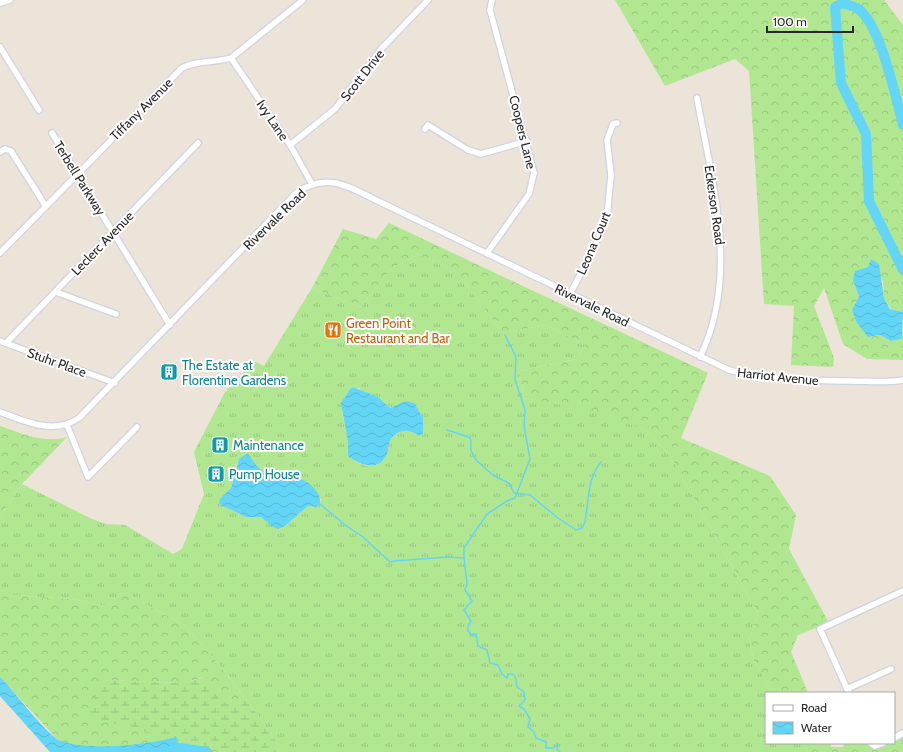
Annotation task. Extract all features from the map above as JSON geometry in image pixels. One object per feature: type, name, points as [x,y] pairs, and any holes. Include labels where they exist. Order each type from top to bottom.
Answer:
[{"type":"street","points":[[0,3],[10,0]]},
{"type":"street","name":"Tiffany Avenue","points":[[0,254],[45,205],[182,68],[191,64],[223,61],[231,58],[303,0]]},
{"type":"street","name":"Scott Drive","points":[[290,145],[323,120],[340,104],[382,48],[428,0]]},
{"type":"street","points":[[487,0],[490,6]]},
{"type":"street","points":[[490,6],[492,0]]},
{"type":"street","name":"Coopers Lane","points":[[487,253],[526,200],[532,187],[533,166],[490,6]]},
{"type":"street","points":[[0,47],[38,110]]},
{"type":"street","name":"Ivy Lane","points":[[231,58],[290,145],[312,184]]},
{"type":"street","name":"Eckerson Road","points":[[697,98],[718,213],[721,251],[718,303],[708,341],[700,357]]},
{"type":"street","name":"Leona Court","points":[[570,294],[591,254],[607,217],[611,174],[607,140],[613,124],[617,123]]},
{"type":"street","points":[[425,130],[428,125],[468,150],[481,154],[527,141]]},
{"type":"street","name":"Terbell Parkway","points":[[52,133],[113,231],[153,300],[170,324]]},
{"type":"street","name":"Leclerc Avenue","points":[[6,343],[198,143]]},
{"type":"street","points":[[0,152],[5,149],[11,151],[45,205]]},
{"type":"street","name":"Rivervale Road","points":[[0,412],[40,426],[49,427],[67,425],[86,413],[291,198],[312,184],[327,182],[340,183],[487,253],[659,338]]},
{"type":"street","points":[[56,292],[116,314]]},
{"type":"street","name":"Harriot Avenue","points":[[659,338],[730,370],[753,376],[883,382],[903,380]]},
{"type":"street","name":"Stuhr Place","points":[[0,341],[114,383]]},
{"type":"street","points":[[67,425],[88,477],[137,427]]},
{"type":"street","points":[[891,669],[848,691],[820,629],[903,591]]},
{"type":"green space","points":[[615,0],[884,0],[903,25],[903,264],[893,253],[903,276],[903,312],[891,309],[884,298],[883,281],[871,260],[868,267],[853,281],[859,296],[852,310],[868,337],[880,335],[891,341],[902,339],[903,327],[903,360],[867,359],[843,344],[824,288],[814,306],[834,358],[833,367],[791,365],[794,306],[764,304],[749,71],[735,59],[665,86]]},
{"type":"green space","points":[[389,223],[708,373],[681,438],[770,476],[796,515],[789,549],[829,623],[798,635],[791,652],[808,692],[772,692],[754,661],[749,640],[758,613],[669,454],[645,430],[600,412],[524,398],[518,371],[577,359],[585,345],[546,325],[503,333],[457,273],[419,254],[392,268],[361,307],[312,288],[343,229],[376,239]]},
{"type":"green space","points":[[419,254],[457,273],[503,333],[546,325],[585,345],[577,359],[518,371],[524,398],[600,411],[645,430],[669,454],[758,613],[749,640],[754,661],[772,692],[765,692],[765,744],[804,744],[808,752],[280,752],[276,741],[244,696],[211,655],[184,625],[124,593],[106,606],[72,599],[9,595],[0,590],[0,517],[22,484],[92,519],[106,524],[125,525],[173,554],[182,549],[204,494],[194,452],[225,392],[254,361],[264,366],[312,288],[361,307],[392,268]],"holes":[[[359,388],[363,392],[378,397],[390,408],[396,406],[423,418],[419,436],[408,431],[397,433],[390,441],[387,454],[383,460],[369,466],[359,463],[348,456],[348,442],[342,408],[343,402],[350,389]],[[248,454],[257,467],[271,474],[287,475],[321,499],[320,504],[316,507],[308,506],[285,526],[271,526],[261,517],[246,517],[223,506],[225,495],[231,488],[237,463]]]},
{"type":"green space","points":[[0,426],[33,437],[59,439],[67,437],[22,484],[0,517]]},
{"type":"green space","points":[[0,590],[9,595],[72,599],[106,606],[124,593],[184,625],[211,655],[244,696],[220,705],[206,677],[181,683],[103,680],[224,752],[78,752],[58,740],[0,677]]},
{"type":"green space","points":[[207,677],[220,704],[244,696],[276,741],[280,752],[224,752],[171,740],[86,715],[103,680],[181,683]]},
{"type":"green space","points":[[903,734],[903,752],[808,752],[804,744],[830,744],[831,747],[843,747],[844,744],[895,744],[895,738]]},
{"type":"water","points":[[892,251],[903,264],[903,276]]},
{"type":"water","points":[[871,259],[879,264],[884,298],[890,309],[903,312],[902,339],[891,341],[880,335],[868,337],[857,323],[852,310],[859,296],[853,281],[855,271],[868,267]]},
{"type":"water","points":[[353,387],[378,397],[390,408],[406,401],[414,403],[423,418],[423,433],[419,436],[408,431],[397,433],[390,441],[384,460],[375,465],[364,465],[353,460],[348,456],[348,442],[341,403]]},
{"type":"water","points":[[248,454],[257,466],[265,472],[297,478],[309,483],[318,493],[320,504],[316,507],[308,506],[285,526],[278,529],[271,526],[261,517],[246,517],[219,504],[220,499],[231,488],[239,459]]},
{"type":"water","points":[[0,677],[42,726],[58,740],[84,746],[116,746],[149,743],[177,737],[179,752],[50,752],[0,696]]},
{"type":"waterway","points":[[842,0],[842,3],[835,7],[841,83],[866,134],[869,201],[903,270]]},
{"type":"waterway","points":[[842,3],[857,8],[866,16],[873,29],[886,62],[903,125]]},
{"type":"waterway","points":[[505,335],[516,357],[515,379],[525,410],[524,426],[530,459],[515,498],[507,501],[487,514],[464,548],[467,584],[465,590],[472,601],[464,610],[471,621],[468,626],[468,631],[472,635],[476,634],[478,646],[487,650],[490,663],[498,665],[502,674],[507,678],[508,674],[515,676],[517,687],[524,692],[525,700],[519,706],[524,709],[530,719],[528,727],[534,732],[536,738],[546,742],[546,748],[553,748],[558,744],[557,749],[560,752]]},
{"type":"waterway","points":[[447,430],[469,437],[471,440],[471,451],[476,460],[494,476],[509,483],[514,493],[530,495],[558,518],[576,530],[582,528],[585,522],[589,490],[593,475],[601,462]]},
{"type":"waterway","points":[[320,504],[345,525],[363,537],[390,562],[447,557],[464,558]]},
{"type":"waterway","points":[[165,752],[180,748],[207,752]]},
{"type":"place","name":"Green Point Restaurant and Bar","points":[[333,330]]},
{"type":"place","name":"The Estate at Florentine Gardens","points":[[169,372]]},
{"type":"place","name":"Maintenance","points":[[220,445]]},
{"type":"place","name":"Pump House","points":[[216,474]]}]
